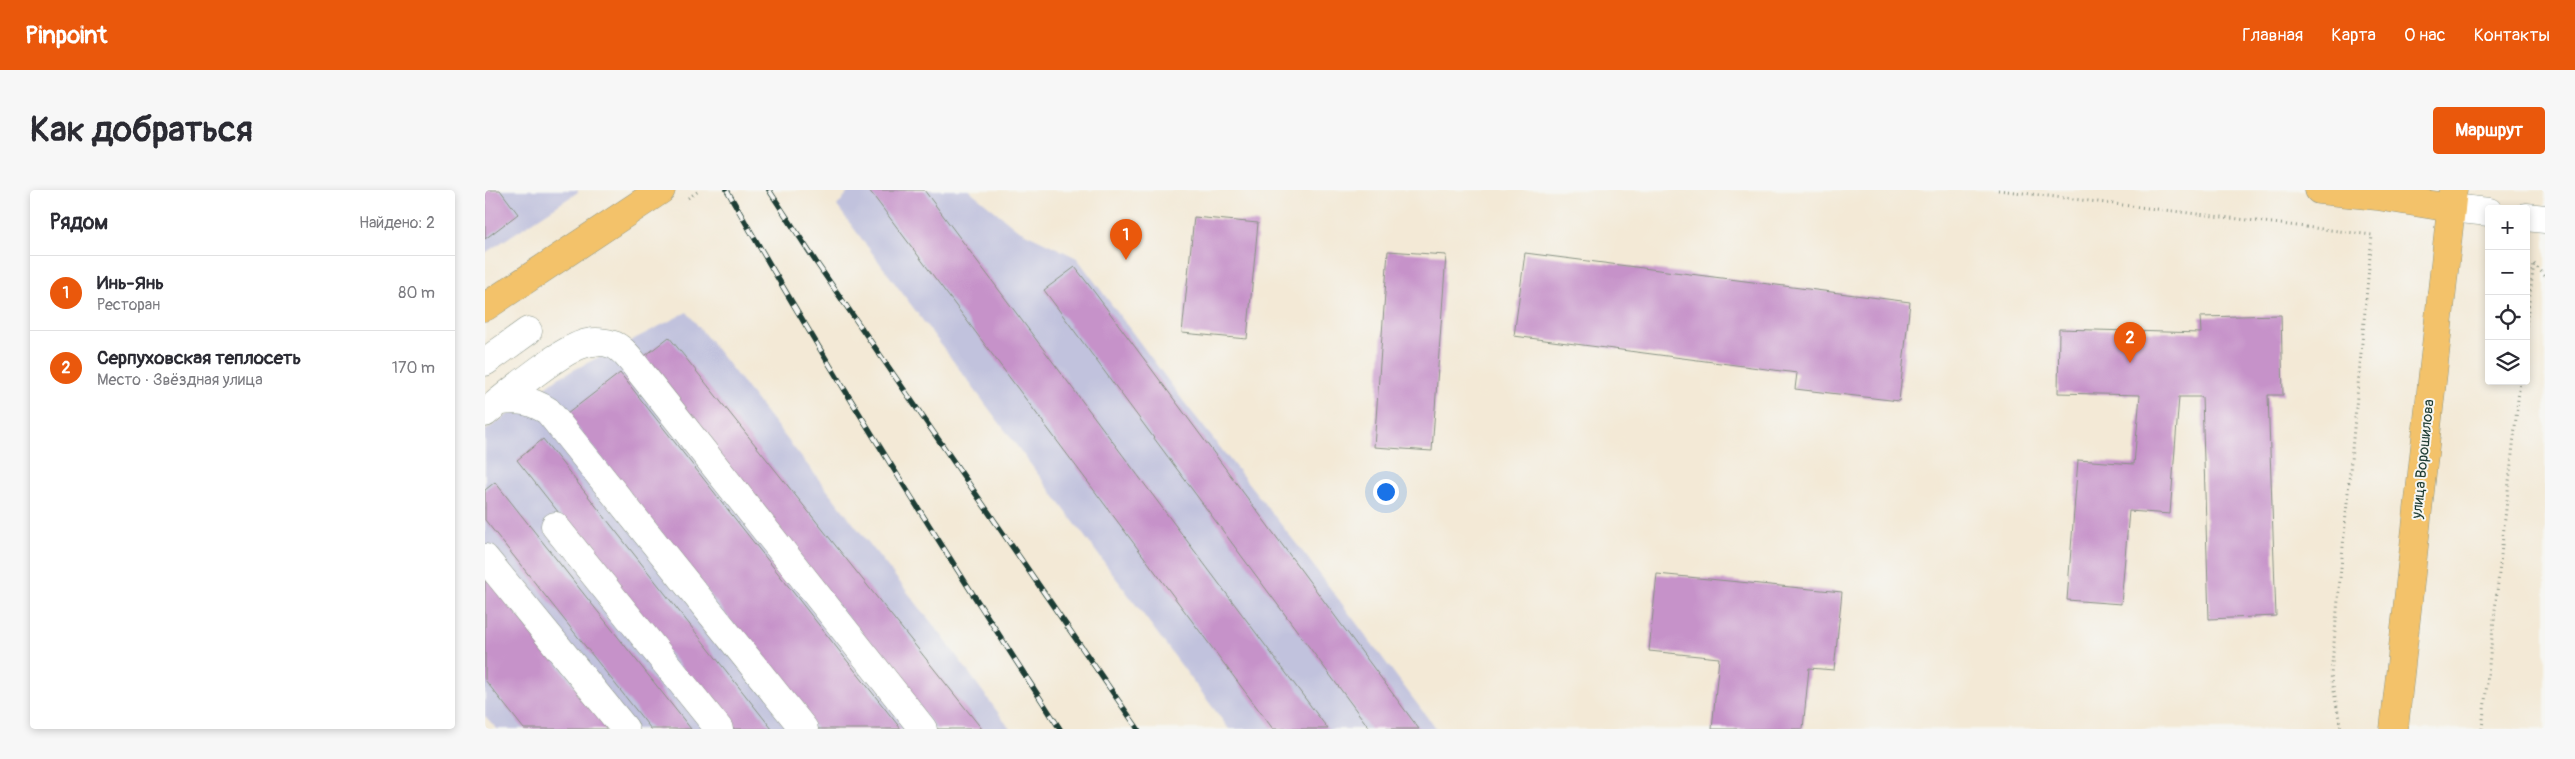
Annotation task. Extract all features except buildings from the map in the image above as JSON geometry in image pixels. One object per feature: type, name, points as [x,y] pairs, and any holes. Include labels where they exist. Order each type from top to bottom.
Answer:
[{"type":"main road","points":[[485,307],[661,190]]},
{"type":"main road","points":[[2319,190],[2377,196],[2452,199]]},
{"type":"main road","name":"улица Ворошилова","points":[[2394,729],[2452,199]]},
{"type":"street","points":[[2452,199],[2485,211]]},
{"type":"street","points":[[2530,217],[2545,219]]},
{"type":"street","points":[[485,362],[528,331]]},
{"type":"street","points":[[492,407],[573,348],[587,343],[602,342],[615,346],[641,372],[923,729]]},
{"type":"street","points":[[492,407],[521,399],[535,402],[549,411],[803,729]]},
{"type":"street","points":[[555,526],[719,729]]},
{"type":"street","points":[[485,558],[625,729]]},
{"type":"path","points":[[1998,190],[2372,235],[2331,676],[2341,729]]},
{"type":"path","points":[[2530,295],[2534,263],[2545,276]]},
{"type":"path","points":[[2482,729],[2519,385]]},
{"type":"shaded area","points":[[485,190],[577,190],[578,192],[485,253]]},
{"type":"shaded area","points":[[850,190],[969,190],[1017,229],[1077,258],[1184,402],[1306,556],[1436,729],[1229,729],[837,206]]},
{"type":"shaded area","points":[[687,312],[942,636],[1010,729],[497,729],[485,716],[485,431],[558,378]]},
{"type":"railway","points":[[727,190],[766,259],[889,462],[1060,729]]},
{"type":"railway","points":[[769,190],[816,262],[1138,729]]},
{"type":"place","name":"Инь-Янь","points":[[1126,260]]},
{"type":"place","name":"Серпуховская теплосеть","points":[[2130,363]]}]
